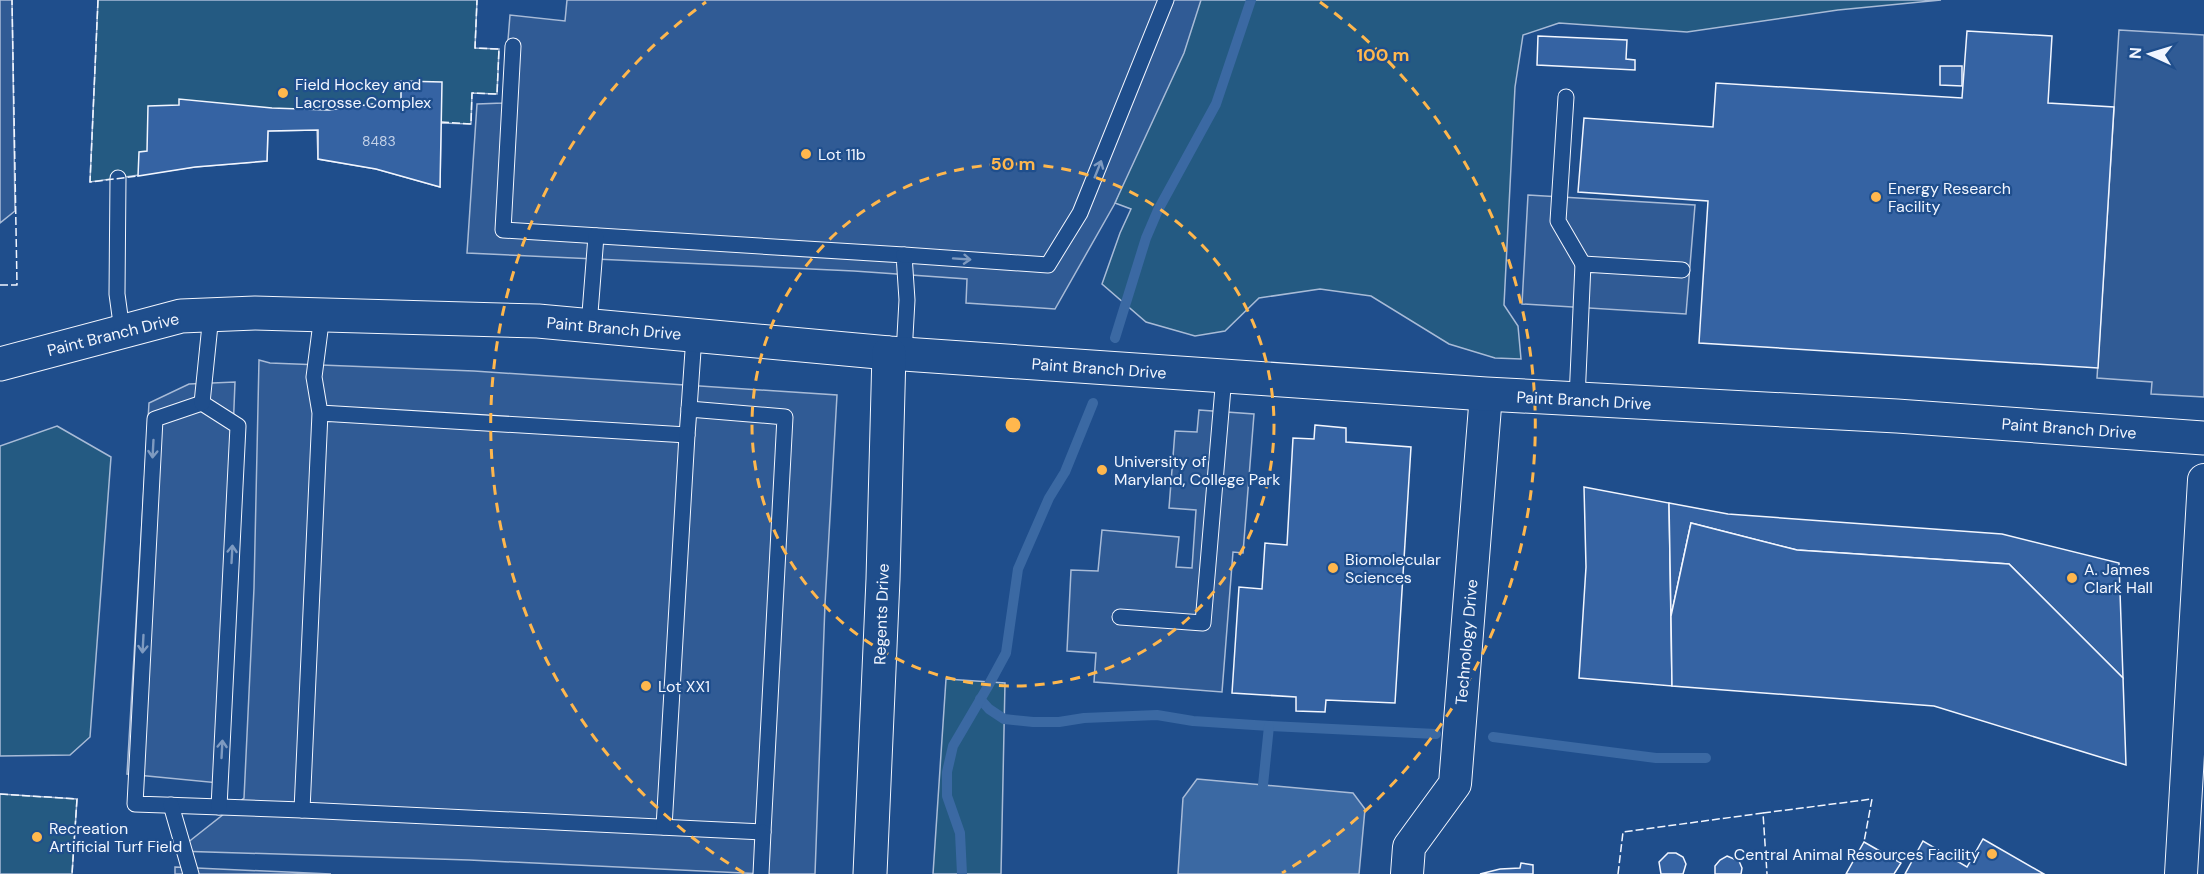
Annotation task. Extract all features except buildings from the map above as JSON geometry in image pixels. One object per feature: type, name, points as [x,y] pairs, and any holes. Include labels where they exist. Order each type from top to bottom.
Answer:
[{"type":"street","name":"Paint Branch Drive","points":[[0,364],[181,316],[255,313],[538,321],[896,354],[1486,394],[1897,416],[2204,438]]},
{"type":"street","name":"Regents Drive","points":[[870,874],[896,354]]},
{"type":"street","name":"Technology Drive","points":[[1407,874],[1408,847],[1455,784],[1486,394]]},
{"type":"street","points":[[2181,874],[2204,480]]},
{"type":"lane","points":[[513,46],[503,230],[1048,265],[1080,213],[1166,0]]},
{"type":"lane","points":[[1566,97],[1558,221],[1583,264],[1577,399]]},
{"type":"lane","points":[[118,178],[117,294],[122,331]]},
{"type":"lane","points":[[589,326],[596,236]]},
{"type":"lane","points":[[896,354],[908,300],[904,255]]},
{"type":"lane","points":[[1583,264],[1682,270]]},
{"type":"lane","points":[[202,403],[211,315]]},
{"type":"lane","points":[[302,810],[320,413],[314,377],[322,315]]},
{"type":"lane","points":[[663,827],[694,336]]},
{"type":"lane","points":[[1120,618],[1203,623],[1224,376]]},
{"type":"lane","points":[[202,403],[155,419],[135,804],[763,832]]},
{"type":"lane","points":[[202,403],[238,426],[219,807]]},
{"type":"lane","points":[[689,409],[785,417],[761,874]]},
{"type":"lane","points":[[320,413],[687,435]]},
{"type":"lane","points":[[171,805],[191,874]]},
{"type":"shaded area","points":[[0,0],[12,0],[15,211],[0,223]]},
{"type":"shaded area","name":"Field Hockey and Lacrosse Complex","points":[[98,0],[477,0],[475,48],[499,49],[497,94],[472,93],[471,124],[441,123],[440,187],[376,169],[318,159],[317,130],[268,131],[267,161],[195,167],[90,182]]},
{"type":"shaded area","name":"Lot 11b","points":[[567,0],[1201,0],[1184,53],[1114,205],[1055,309],[966,303],[967,279],[854,271],[467,253],[477,104],[503,103],[510,15],[565,21]]},
{"type":"shaded area","points":[[1190,0],[1941,0],[1838,10],[1687,32],[1559,23],[1523,35],[1515,87],[1504,305],[1518,326],[1521,359],[1495,358],[1449,344],[1371,296],[1320,289],[1259,298],[1225,331],[1195,336],[1146,322],[1102,284],[1131,209],[1115,203]]},
{"type":"shaded area","points":[[2119,30],[2204,35],[2204,397],[2151,394],[2152,382],[2097,378]]},
{"type":"shaded area","points":[[1528,195],[1695,205],[1686,314],[1522,304]]},
{"type":"shaded area","name":"Lot XX1","points":[[259,360],[270,363],[474,371],[837,395],[825,604],[815,874],[764,874],[469,860],[177,851],[244,798],[254,588]]},
{"type":"shaded area","points":[[235,382],[219,783],[127,774],[149,403],[189,384]]},
{"type":"shaded area","points":[[1199,410],[1254,414],[1243,553],[1233,552],[1222,692],[1094,682],[1096,653],[1067,651],[1071,570],[1098,571],[1102,530],[1179,537],[1176,567],[1192,568],[1196,510],[1169,508],[1175,431],[1197,432]]},
{"type":"shaded area","points":[[57,426],[111,457],[90,737],[70,755],[0,756],[0,446]]},
{"type":"shaded area","points":[[946,679],[1005,683],[1001,874],[933,874]]},
{"type":"shaded area","points":[[1197,779],[1353,793],[1365,809],[1359,874],[1178,874],[1183,798]]},
{"type":"shaded area","name":"Recreation Artificial Turf Field","points":[[0,794],[77,799],[72,874],[0,874]]},
{"type":"shaded area","points":[[175,867],[331,874],[175,874]]},
{"type":"waterway","points":[[1115,338],[1146,238],[1158,210],[1216,104],[1251,0]]},
{"type":"waterway","points":[[962,874],[960,833],[947,796],[947,772],[953,746],[1006,653],[1018,569],[1049,498],[1065,472],[1093,403]]},
{"type":"waterway","points":[[980,699],[989,709],[1004,719],[1033,722],[1157,715],[1193,721],[1436,734]]},
{"type":"waterway","points":[[1263,785],[1269,726]]},
{"type":"waterway","points":[[1493,737],[1656,758],[1706,758]]},
{"type":"fence","points":[[0,285],[17,285],[12,0]]},
{"type":"fence","points":[[98,0],[90,182],[138,176]]},
{"type":"fence","points":[[441,122],[471,124],[472,93],[497,94],[499,49],[475,48],[477,0]]},
{"type":"fence","points":[[0,794],[77,799],[72,874]]},
{"type":"fence","points":[[1763,813],[1872,799],[1864,842]]},
{"type":"fence","points":[[1618,874],[1623,832],[1763,813],[1767,874]]},
{"type":"place","name":"Field Hockey and Lacrosse Complex","points":[[283,93]]},
{"type":"place","name":"Lot 11b","points":[[806,154]]},
{"type":"place","name":"Energy Research Facility","points":[[1876,197]]},
{"type":"place","name":"University of Maryland, College Park","points":[[1102,470]]},
{"type":"place","name":"Biomolecular Sciences","points":[[1333,568]]},
{"type":"place","name":"A. James Clark Hall","points":[[2072,578]]},
{"type":"place","name":"Lot XX1","points":[[646,686]]},
{"type":"place","name":"Recreation Artificial Turf Field","points":[[37,837]]},
{"type":"place","name":"Central Animal Resources Facility","points":[[1992,854]]}]
